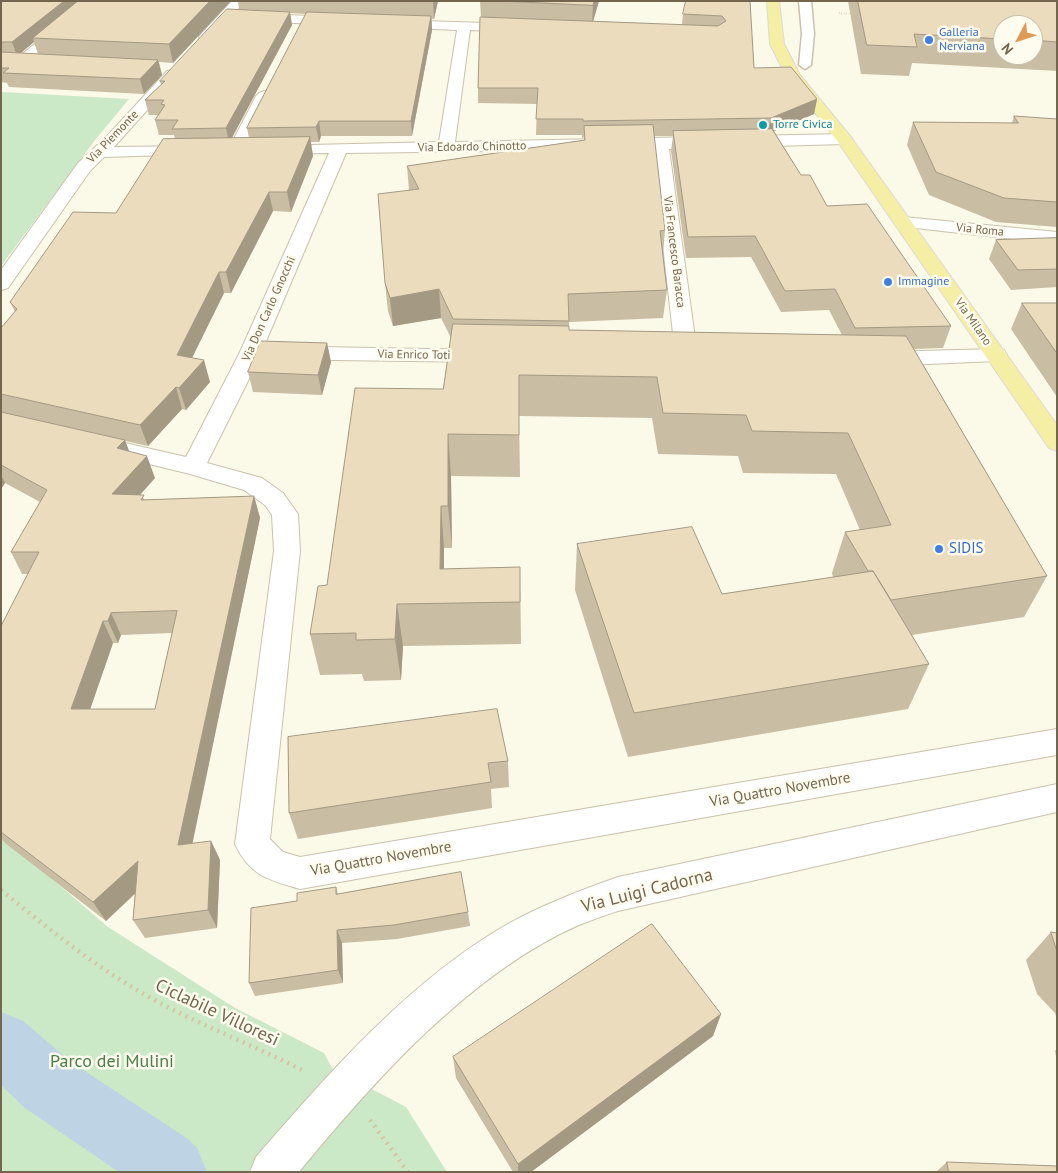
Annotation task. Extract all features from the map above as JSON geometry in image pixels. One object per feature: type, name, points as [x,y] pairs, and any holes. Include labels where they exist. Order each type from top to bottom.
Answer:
[{"type":"main road","name":"Via Milano","points":[[773,1],[775,35],[786,65],[840,134],[904,222],[1057,443]]},
{"type":"main road","name":"Via Milano","points":[[794,35],[805,65],[840,134]]},
{"type":"street","points":[[40,62],[16,61],[96,1]]},
{"type":"street","points":[[195,49],[239,1]]},
{"type":"street","points":[[225,16],[358,22]]},
{"type":"street","points":[[294,37],[303,20]]},
{"type":"street","points":[[377,23],[532,29]]},
{"type":"street","points":[[446,147],[464,27]]},
{"type":"street","name":"Via Piemonte","points":[[1,284],[84,167],[180,66],[157,68]]},
{"type":"street","points":[[236,150],[272,80]]},
{"type":"street","name":"Via Edoardo Chinotto","points":[[100,152],[660,144],[840,134]]},
{"type":"street","name":"Via Francesco Baracca","points":[[660,144],[687,360]]},
{"type":"street","name":"Via Don Carlo Gnocchi","points":[[192,467],[251,352],[340,148]]},
{"type":"street","name":"Via Roma","points":[[904,222],[1057,238]]},
{"type":"street","name":"Via Enrico Toti","points":[[251,352],[509,357]]},
{"type":"street","points":[[861,359],[996,355]]},
{"type":"street","name":"Via Quattro Novembre","points":[[87,442],[192,467],[253,484],[274,499],[285,514],[287,551],[252,844],[272,865],[281,868],[300,873],[1057,742]]},
{"type":"street","name":"Via Luigi Cadorna","points":[[271,1172],[328,1104],[428,1007],[499,950],[531,930],[590,902],[1057,798]]},
{"type":"lane","points":[[805,1],[808,34],[805,65]]},
{"type":"path","points":[[840,13],[858,14]]},
{"type":"path","name":"Ciclabile Villoresi","points":[[1,890],[56,935],[117,978],[165,1006],[284,1060],[328,1104],[377,1127],[408,1172]]},
{"type":"green space","points":[[1,92],[129,99],[95,140],[1,266]]},
{"type":"green space","name":"Parco dei Mulini","points":[[1,835],[108,927],[235,1008],[324,1053],[332,1068],[406,1107],[447,1172],[1,1172]]},
{"type":"building","points":[[1,1],[64,1],[12,42],[1,42]]},
{"type":"building","points":[[78,1],[210,1],[169,44],[33,38]]},
{"type":"building","points":[[500,1],[594,1],[593,5]]},
{"type":"building","points":[[686,1],[750,1],[754,68],[791,67],[817,99],[771,118],[583,121],[583,119],[536,119],[538,88],[478,88],[480,17],[718,26],[726,21],[722,16],[683,14]]},
{"type":"building","points":[[858,1],[1057,1],[1057,42],[1043,41],[1043,15],[993,15],[993,38],[914,34],[917,47],[867,45]]},
{"type":"building","points":[[227,9],[290,12],[226,128],[172,129],[178,120],[155,120],[165,105],[161,104],[164,100],[145,100],[165,81],[160,81]]},
{"type":"building","points":[[307,12],[431,16],[411,121],[319,121],[316,127],[247,128]]},
{"type":"building","points":[[1,52],[158,60],[140,79],[3,73],[9,68],[1,68]]},
{"type":"building","points":[[1014,116],[1057,119],[1057,202],[1004,198],[936,172],[913,122],[1018,123]]},
{"type":"building","points":[[653,125],[665,230],[660,231],[667,290],[568,294],[569,321],[453,319],[439,289],[390,298],[385,283],[378,194],[419,189],[407,166],[585,140],[584,126]]},
{"type":"building","points":[[772,129],[801,175],[810,175],[827,206],[867,204],[951,326],[855,328],[835,289],[785,291],[755,236],[688,237],[673,131]]},
{"type":"building","points":[[310,137],[287,192],[269,192],[226,272],[219,272],[177,355],[204,360],[179,388],[176,387],[140,425],[1,394],[1,328],[17,309],[10,302],[73,212],[116,213],[163,139]]},
{"type":"building","points":[[1057,238],[1057,269],[1018,270],[996,240]]},
{"type":"building","points":[[1022,303],[1057,303],[1057,353]]},
{"type":"building","points":[[453,324],[569,326],[569,330],[906,336],[1047,576],[891,600],[873,571],[868,571],[845,532],[891,525],[848,433],[752,431],[746,415],[663,413],[657,377],[519,375],[519,435],[448,434],[448,506],[441,506],[440,569],[520,567],[520,602],[397,604],[395,639],[356,640],[356,633],[310,634],[318,586],[327,585],[355,388],[443,389]]},
{"type":"building","points":[[261,341],[327,343],[318,375],[248,372]]},
{"type":"building","points":[[1,412],[125,440],[117,448],[147,456],[112,494],[144,495],[141,500],[254,496],[178,845],[211,841],[208,910],[133,920],[138,861],[93,902],[1,832],[1,626],[39,552],[11,552],[47,490],[1,465]],"holes":[[[177,611],[155,709],[71,709],[103,621],[108,621],[111,613]]]},
{"type":"building","points":[[692,527],[722,594],[873,571],[929,664],[634,713],[577,544]]},
{"type":"building","points":[[497,709],[508,761],[488,763],[491,782],[289,813],[288,737]]},
{"type":"building","points":[[461,872],[468,912],[394,925],[337,930],[338,970],[249,983],[251,908],[297,901],[297,893],[336,887],[336,894]]},
{"type":"building","points":[[652,924],[721,1014],[518,1164],[453,1057]]},
{"type":"building","points":[[1051,932],[1057,933],[1057,951]]},
{"type":"building","points":[[947,1162],[1057,1166],[1057,1172],[949,1172]]},
{"type":"waterway","points":[[1,1043],[48,1085],[164,1163],[173,1172]]},
{"type":"place","name":"Galleria Nerviana","points":[[929,40]]},
{"type":"place","name":"Torre Civica","points":[[763,125]]},
{"type":"place","name":"Immagine","points":[[888,282]]},
{"type":"place","name":"SIDIS","points":[[939,549]]}]
